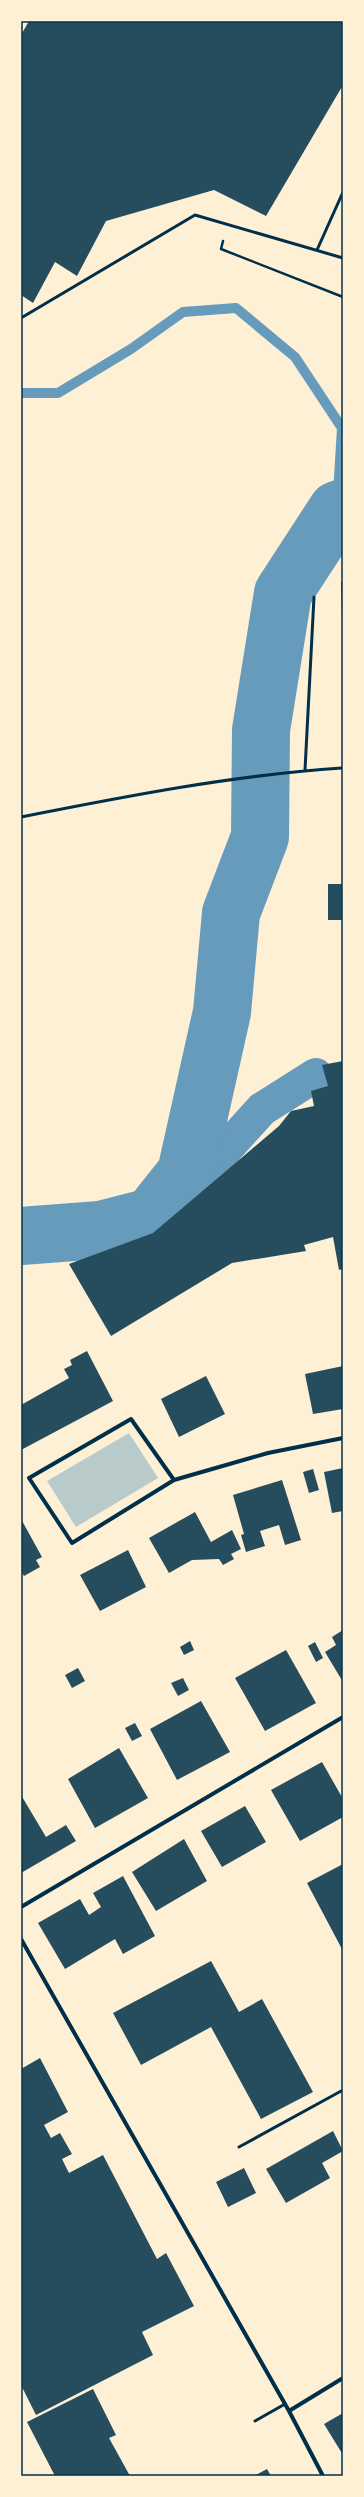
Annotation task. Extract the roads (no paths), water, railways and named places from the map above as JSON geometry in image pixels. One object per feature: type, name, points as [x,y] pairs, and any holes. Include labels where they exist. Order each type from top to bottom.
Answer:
[{"type":"street","points":[[174,1480],[131,1419],[29,1478],[72,1543],[174,1480],[268,1453],[343,1438]]},
{"type":"street","points":[[21,1907],[343,1717]]},
{"type":"street","points":[[21,1939],[289,2411],[323,2476]]},
{"type":"street","points":[[289,2411],[343,2378]]},
{"type":"lane","points":[[317,250],[343,192]]},
{"type":"lane","points":[[21,318],[195,215],[343,258]]},
{"type":"lane","points":[[305,770],[314,597]]},
{"type":"lane","points":[[21,817],[207,785],[305,770],[342,768]]},
{"type":"lane","points":[[240,2147],[343,2090]]},
{"type":"lane","points":[[255,2421],[285,2404]]},
{"type":"waterway","points":[[21,393],[58,393],[131,349],[183,312],[236,308],[295,357],[342,428],[337,510]]},
{"type":"waterway","points":[[21,1236],[100,1230],[151,1217],[186,1173],[222,1012],[231,913],[260,837],[261,730],[283,593],[337,510],[343,508]]},
{"type":"waterway","points":[[151,1217],[197,1181],[262,1109],[316,1075]]}]
